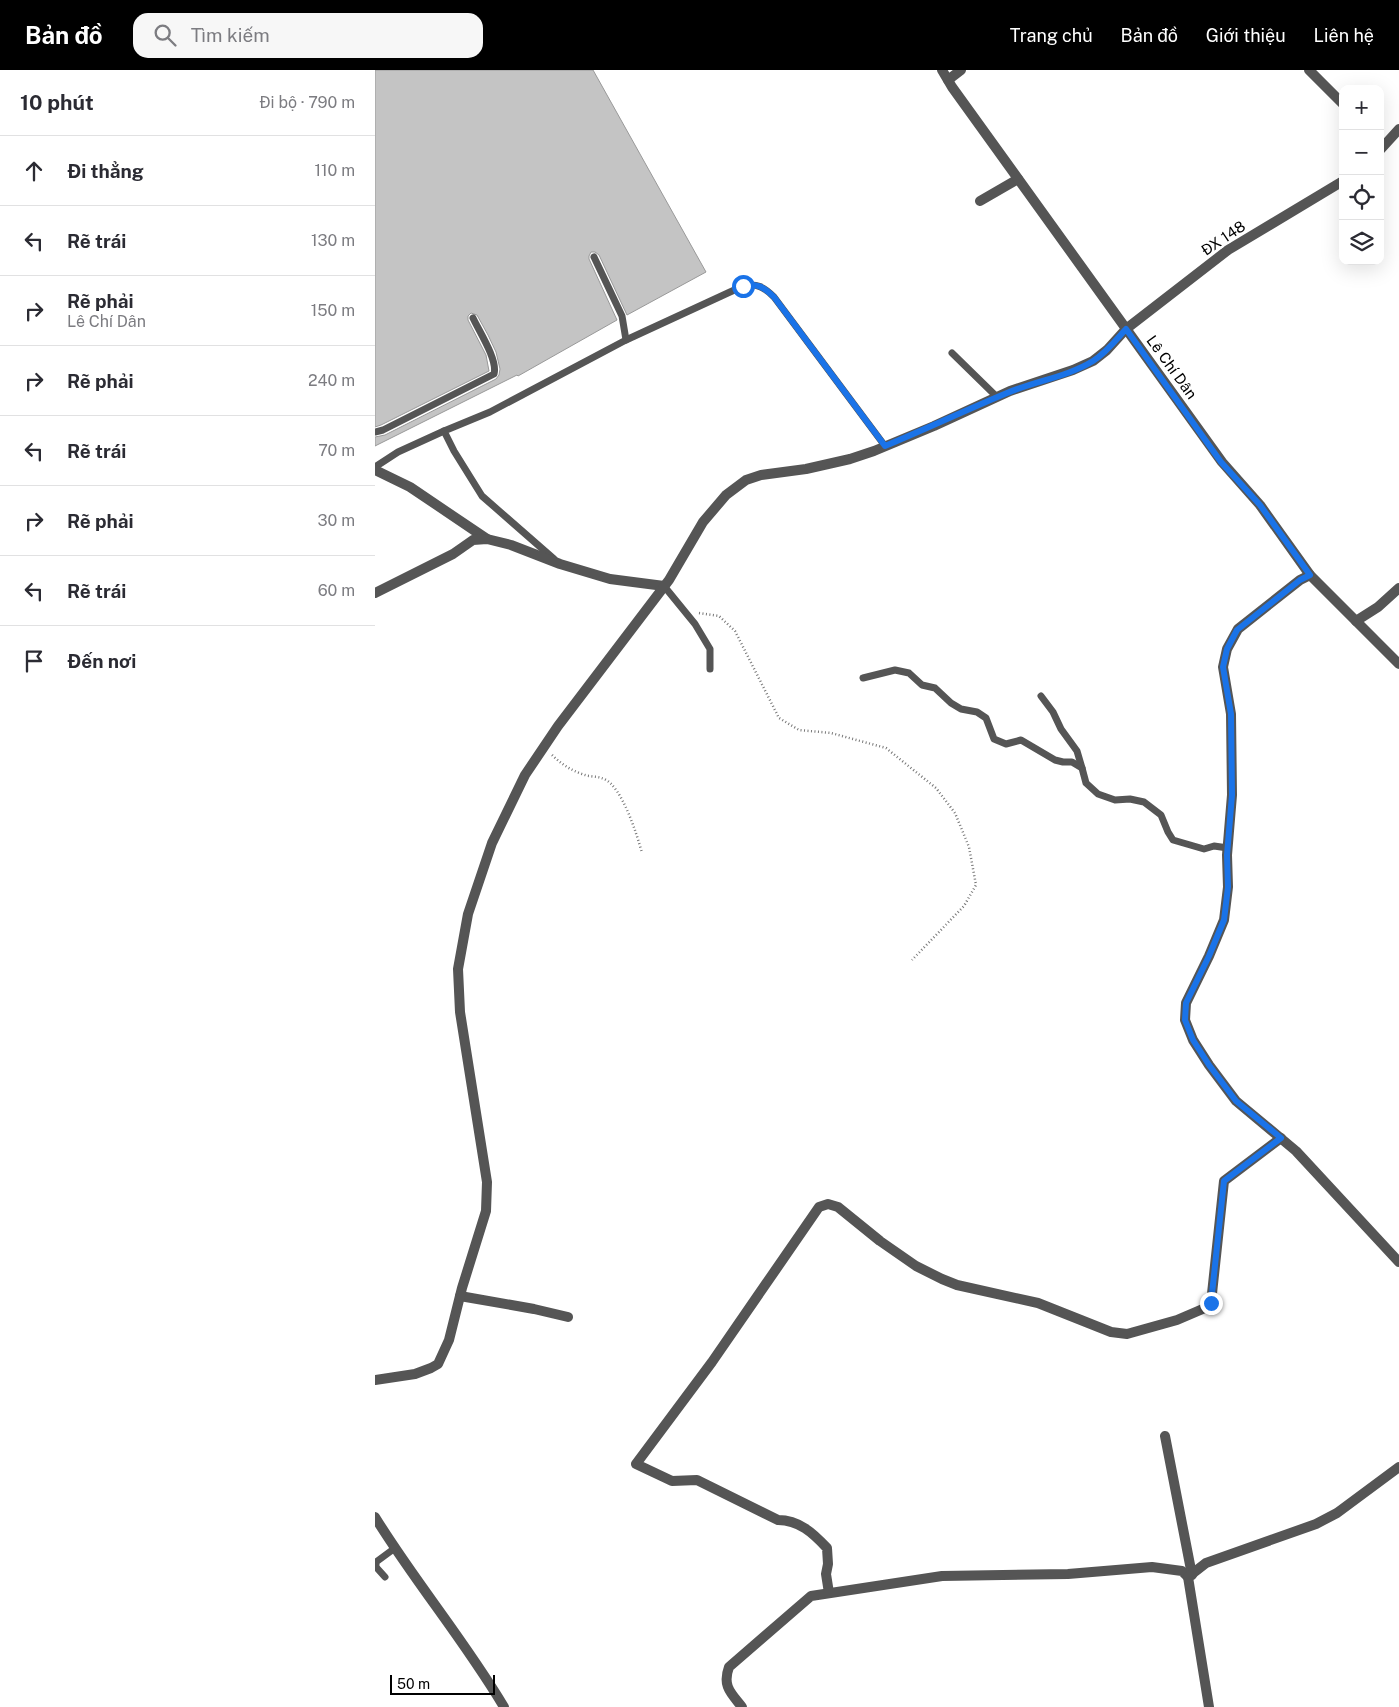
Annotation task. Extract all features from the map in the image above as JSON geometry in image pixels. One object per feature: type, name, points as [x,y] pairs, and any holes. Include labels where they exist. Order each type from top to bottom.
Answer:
[{"type":"street","name":"Lê Chí Dân","points":[[942,70],[1221,462],[1260,505],[1310,575],[1399,664]]},
{"type":"street","points":[[948,80],[961,70]]},
{"type":"street","points":[[1309,70],[1339,100]]},
{"type":"street","points":[[1384,144],[1399,129]]},
{"type":"street","points":[[980,201],[1018,179]]},
{"type":"street","name":"ĐX 148","points":[[375,1380],[415,1374],[438,1364],[449,1340],[486,1211],[487,1182],[460,1012],[458,969],[468,914],[493,843],[525,775],[664,586],[703,522],[726,495],[745,480],[761,475],[806,469],[850,459],[934,426],[997,397],[1093,361],[1107,350],[1126,329],[1228,250],[1339,183]]},
{"type":"street","points":[[375,468],[410,487],[487,539]]},
{"type":"street","points":[[375,593],[453,554],[473,540],[487,539],[511,545],[560,564],[610,579],[664,586]]},
{"type":"street","points":[[1310,575],[1300,580],[1237,630],[1227,649],[1223,667],[1231,714],[1232,795],[1228,848],[1228,887],[1224,920],[1186,1003],[1185,1020],[1193,1040],[1236,1101],[1296,1151],[1399,1262]]},
{"type":"street","points":[[1356,621],[1378,607],[1399,588]]},
{"type":"street","points":[[829,1593],[826,1574],[827,1548],[812,1532],[789,1520],[778,1520],[697,1480],[672,1481],[636,1464],[711,1362],[819,1207],[828,1204],[838,1207],[867,1231],[916,1266],[957,1285],[1038,1303],[1111,1332],[1127,1334],[1177,1320],[1205,1308],[1211,1303],[1224,1181],[1281,1138]]},
{"type":"street","points":[[461,1296],[534,1309],[568,1318]]},
{"type":"street","points":[[1165,1436],[1190,1576],[1209,1707]]},
{"type":"street","points":[[1190,1576],[1206,1562],[1316,1524],[1337,1512],[1399,1467]]},
{"type":"street","points":[[375,1517],[485,1675],[503,1707]]},
{"type":"street","points":[[742,1707],[727,1686],[725,1676],[729,1667],[811,1596],[942,1576],[1068,1574],[1152,1567],[1182,1571],[1190,1576]]},
{"type":"lane","points":[[594,257],[623,316],[627,340]]},
{"type":"lane","points":[[375,468],[398,452],[490,412],[627,340],[743,286],[752,284],[765,288],[774,297],[885,446]]},
{"type":"lane","points":[[375,432],[383,430],[494,374],[495,368],[492,357],[473,318]]},
{"type":"lane","points":[[951,353],[997,397]]},
{"type":"lane","points":[[444,431],[482,496],[560,564]]},
{"type":"lane","points":[[664,586],[695,624],[710,649],[710,669]]},
{"type":"lane","points":[[863,678],[895,670],[909,673],[922,685],[935,688],[951,703],[961,709],[977,712],[986,718],[994,739],[1006,744],[1021,740],[1055,760],[1072,762],[1082,768]]},
{"type":"lane","points":[[1041,696],[1077,752],[1085,783],[1098,794],[1115,800],[1130,799],[1144,802],[1161,815],[1173,840],[1204,849],[1213,846],[1228,848]]},
{"type":"lane","points":[[385,1577],[376,1567],[376,1562],[395,1548]]},
{"type":"path","points":[[685,611],[719,616],[735,632],[779,718],[799,730],[831,733],[886,748],[936,788],[955,813],[969,847],[976,885],[964,906],[912,960]]},
{"type":"path","points":[[543,748],[561,764],[585,775],[605,779],[621,797],[635,827],[642,853]]},
{"type":"building","points":[[375,70],[593,70],[706,272],[627,315],[599,255],[591,252],[589,259],[617,320],[518,376],[375,446],[375,437],[385,435],[496,379],[500,369],[496,352],[488,335],[477,315],[471,313],[468,316],[468,320],[486,355],[489,371],[375,427]]},
{"type":"route","points":[[743,286],[759,285],[774,297],[885,446],[1010,391],[1073,370],[1093,361],[1107,350],[1126,329],[1221,462],[1260,505],[1310,575],[1300,580],[1237,630],[1227,649],[1223,667],[1231,714],[1232,795],[1227,855],[1228,887],[1224,920],[1186,1003],[1185,1020],[1193,1040],[1236,1101],[1281,1138],[1224,1181],[1211,1303]]}]
